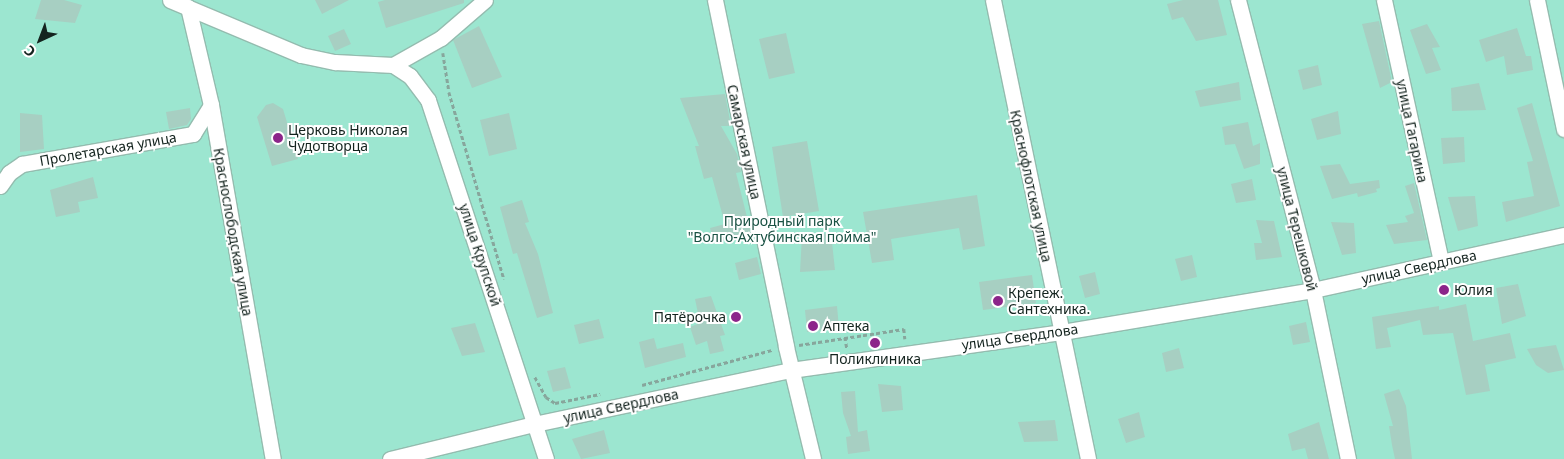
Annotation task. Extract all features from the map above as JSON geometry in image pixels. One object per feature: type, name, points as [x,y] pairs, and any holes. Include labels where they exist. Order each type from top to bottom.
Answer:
[{"type":"street","points":[[170,0],[248,35],[301,54],[335,62],[393,65],[441,38],[485,0]]},
{"type":"street","name":"Самарская улица","points":[[715,0],[786,347],[813,459]]},
{"type":"street","name":"Краснофлотская улица","points":[[993,0],[1088,459]]},
{"type":"street","name":"улица Терешковой","points":[[1238,0],[1313,290],[1348,459]]},
{"type":"street","name":"улица Гагарина","points":[[1384,0],[1440,262]]},
{"type":"street","points":[[1537,0],[1564,129]]},
{"type":"street","name":"Краснослободская улица","points":[[188,7],[211,105],[272,459]]},
{"type":"street","name":"улица Крупской","points":[[393,65],[410,76],[428,100],[546,459]]},
{"type":"street","name":"Пролетарская улица","points":[[0,186],[4,168],[193,134],[211,105]]},
{"type":"street","name":"улица Свердлова","points":[[390,459],[534,424],[791,370],[1062,332],[1313,290],[1564,236]]},
{"type":"path","points":[[441,38],[449,92],[504,282]]},
{"type":"path","points":[[641,385],[786,347],[904,329],[906,344]]},
{"type":"path","points":[[531,368],[546,397],[555,403],[603,393]]},
{"type":"green space","name":"Природный парк \"Волго-Ахтубинская пойма\"","points":[[0,0],[1564,0],[1564,459],[0,459]]},
{"type":"building","points":[[41,0],[64,0],[82,5],[75,23],[35,19]]},
{"type":"building","points":[[315,0],[349,0],[322,14]]},
{"type":"building","points":[[385,0],[464,0],[464,3],[386,28],[378,2]]},
{"type":"building","points":[[1183,0],[1218,0],[1227,35],[1196,41],[1183,17],[1172,20],[1167,4]]},
{"type":"building","points":[[1379,21],[1392,82],[1380,88],[1362,24]]},
{"type":"building","points":[[1427,24],[1440,47],[1432,48],[1441,70],[1426,74],[1410,30]]},
{"type":"building","points":[[479,26],[502,77],[472,88],[453,40]]},
{"type":"building","points":[[1517,28],[1526,56],[1531,56],[1533,70],[1507,75],[1504,56],[1486,62],[1479,40]]},
{"type":"building","points":[[344,29],[351,44],[335,51],[328,36]]},
{"type":"building","points":[[786,33],[795,73],[769,79],[759,39]]},
{"type":"building","points":[[1318,65],[1322,85],[1303,90],[1298,70]]},
{"type":"building","points":[[1239,82],[1241,100],[1200,107],[1195,91]]},
{"type":"building","points":[[1479,83],[1486,110],[1452,111],[1451,88]]},
{"type":"building","points":[[725,94],[731,126],[721,126],[737,154],[741,172],[736,173],[751,233],[714,243],[710,228],[725,224],[712,177],[704,179],[695,146],[699,146],[680,98]]},
{"type":"building","name":"Церковь Николая Чудотворца","points":[[273,103],[283,109],[298,159],[272,166],[257,117],[266,105]]},
{"type":"building","points":[[1532,103],[1560,206],[1506,222],[1502,202],[1534,196],[1527,162],[1533,161],[1517,108]]},
{"type":"building","points":[[190,108],[191,119],[187,125],[169,129],[166,112]]},
{"type":"building","points":[[1338,111],[1341,134],[1317,140],[1311,119]]},
{"type":"building","points":[[20,113],[42,115],[44,149],[20,152]]},
{"type":"building","points":[[509,113],[517,149],[489,156],[480,120]]},
{"type":"building","points":[[1248,122],[1253,146],[1260,143],[1260,164],[1244,169],[1235,144],[1225,145],[1222,127]]},
{"type":"building","points":[[1464,137],[1465,162],[1443,164],[1441,138]]},
{"type":"building","points":[[807,141],[819,211],[783,217],[772,147]]},
{"type":"building","points":[[1340,164],[1350,184],[1379,180],[1380,188],[1376,189],[1377,192],[1358,197],[1357,193],[1332,199],[1320,166]]},
{"type":"building","points":[[93,177],[98,198],[78,202],[80,212],[56,217],[50,190]]},
{"type":"building","points":[[1252,179],[1256,200],[1236,203],[1231,184]]},
{"type":"building","points":[[1414,183],[1427,240],[1394,244],[1386,225],[1408,222],[1405,216],[1414,213],[1405,186]]},
{"type":"building","points":[[977,195],[985,246],[963,250],[959,228],[891,239],[894,260],[872,263],[863,212]]},
{"type":"building","points":[[1475,196],[1478,226],[1458,231],[1448,197]]},
{"type":"building","points":[[522,200],[529,222],[525,223],[538,254],[553,313],[537,318],[517,253],[513,254],[500,207]]},
{"type":"building","points":[[1256,220],[1274,221],[1282,257],[1256,260],[1254,243],[1262,243]]},
{"type":"building","points":[[1331,222],[1354,223],[1356,253],[1342,255]]},
{"type":"building","points":[[831,233],[835,270],[800,272],[802,236]]},
{"type":"building","points":[[1192,255],[1197,277],[1181,281],[1175,259]]},
{"type":"building","points":[[757,257],[761,274],[739,280],[735,263]]},
{"type":"building","points":[[1095,272],[1100,294],[1085,298],[1079,276]]},
{"type":"building","points":[[1032,275],[1036,303],[983,310],[979,282]]},
{"type":"building","points":[[1518,284],[1526,316],[1502,324],[1496,288]]},
{"type":"building","points":[[711,296],[725,335],[720,336],[724,351],[710,354],[707,341],[696,345],[690,327],[700,323],[695,299]]},
{"type":"building","points":[[1466,304],[1473,341],[1510,333],[1516,358],[1485,365],[1490,391],[1466,395],[1453,333],[1423,335],[1420,320],[1387,328],[1391,347],[1376,349],[1372,317],[1439,306],[1439,310]]},
{"type":"building","points":[[837,306],[839,328],[807,332],[805,310]]},
{"type":"building","points":[[599,319],[604,338],[579,344],[574,325]]},
{"type":"building","points":[[1306,322],[1310,342],[1293,345],[1289,326]]},
{"type":"building","points":[[475,323],[485,352],[462,356],[451,328]]},
{"type":"building","points":[[654,338],[657,349],[683,343],[686,357],[645,368],[639,342]]},
{"type":"building","points":[[1556,345],[1564,370],[1548,373],[1536,365],[1527,349]]},
{"type":"building","points":[[1179,348],[1184,368],[1166,372],[1162,353]]},
{"type":"building","points":[[565,367],[571,388],[553,392],[547,371]]},
{"type":"building","points":[[878,384],[901,386],[903,410],[882,412]]},
{"type":"building","points":[[1399,389],[1406,406],[1412,459],[1395,459],[1392,445],[1389,426],[1393,426],[1384,394]]},
{"type":"building","points":[[855,391],[858,432],[867,430],[870,451],[848,454],[846,437],[851,436],[843,413],[841,392]]},
{"type":"building","points":[[1139,412],[1145,437],[1126,443],[1118,419]]},
{"type":"building","points":[[1055,420],[1058,441],[1024,442],[1018,422]]},
{"type":"building","points":[[1319,422],[1329,459],[1308,459],[1305,448],[1292,451],[1288,434]]},
{"type":"building","points":[[604,430],[610,453],[581,459],[572,439]]},
{"type":"place","name":"Церковь Николая Чудотворца","points":[[278,138]]},
{"type":"place","name":"Юлия","points":[[1444,290]]},
{"type":"place","name":"Крепеж. Сантехника.","points":[[998,301]]},
{"type":"place","name":"Пятёрочка","points":[[736,317]]},
{"type":"place","name":"Аптека","points":[[813,326]]},
{"type":"place","name":"Поликлиника","points":[[875,343]]}]
